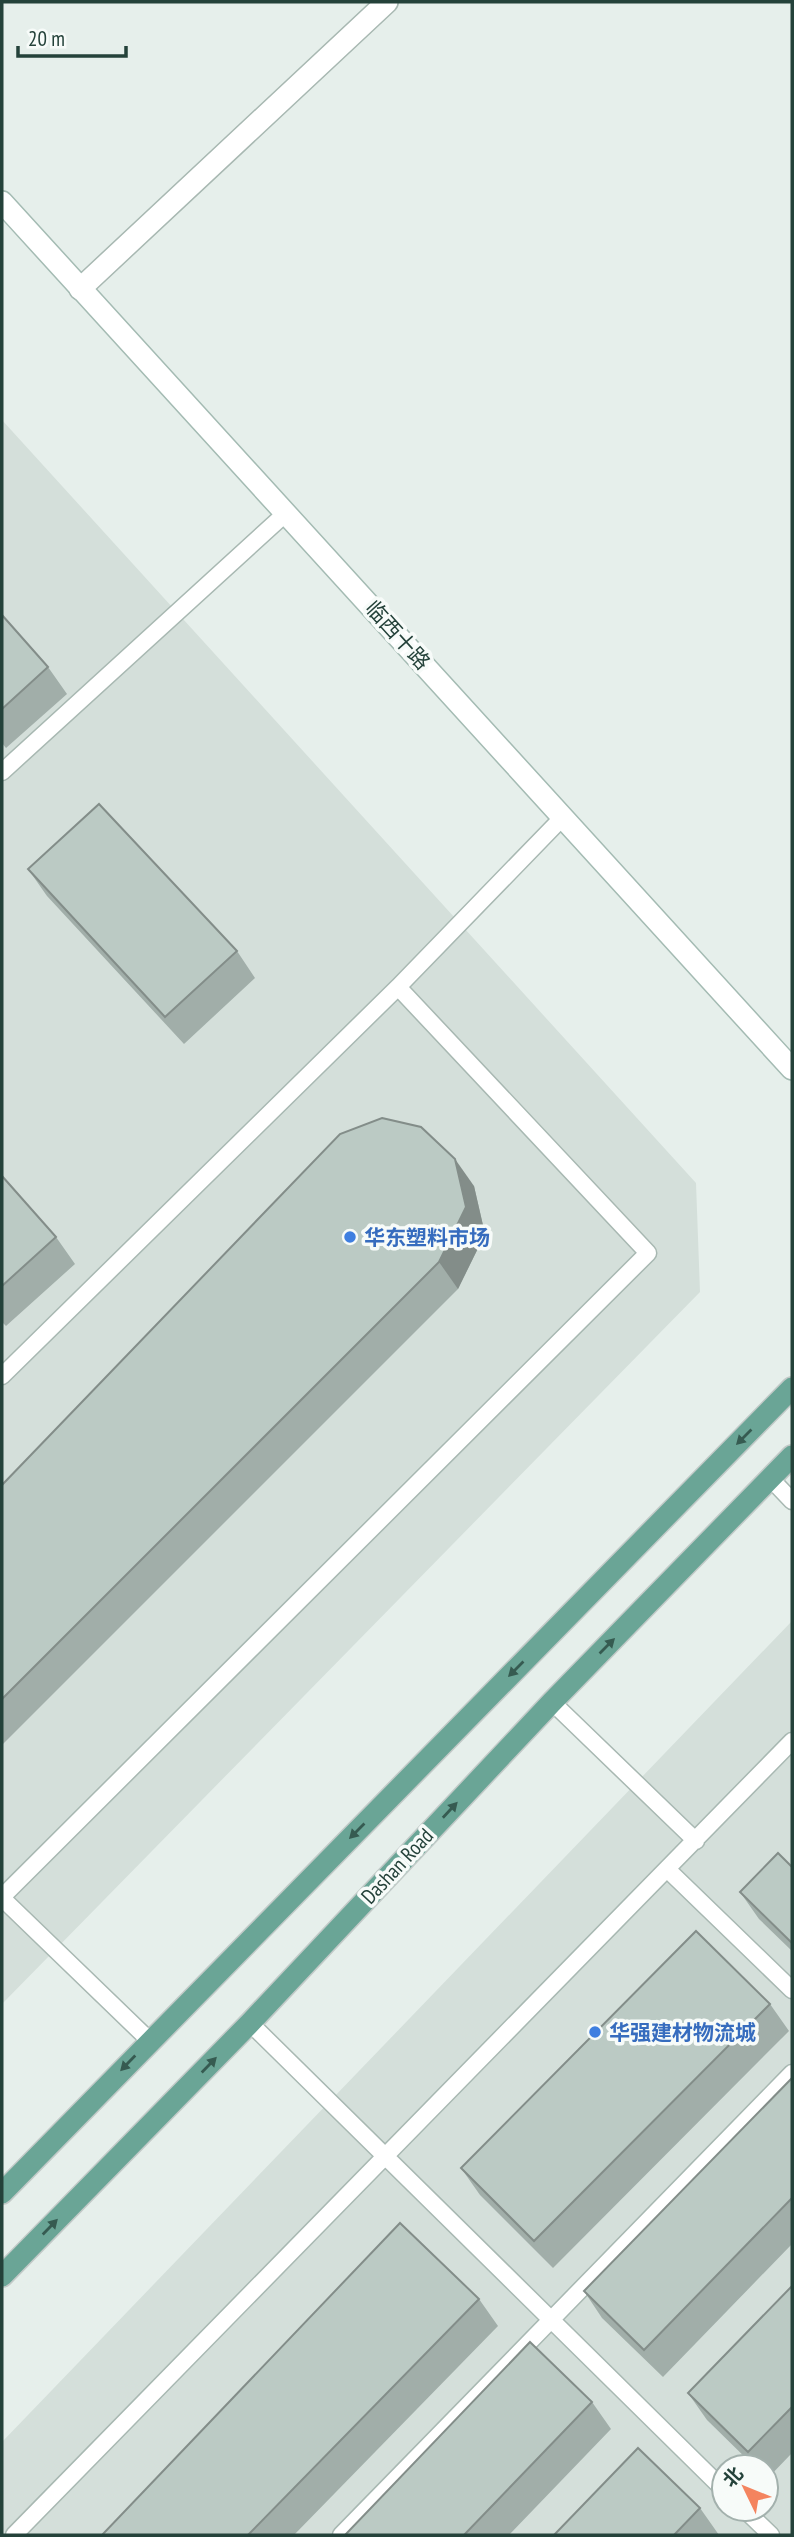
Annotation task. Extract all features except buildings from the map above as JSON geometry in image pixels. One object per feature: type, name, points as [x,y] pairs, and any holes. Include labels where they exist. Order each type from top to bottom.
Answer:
[{"type":"main road","points":[[80,289],[387,2]]},
{"type":"main road","name":"临西十路","points":[[2,202],[792,1069]]},
{"type":"main road","points":[[2,2193],[792,1388]]},
{"type":"main road","name":"Dashan Road","points":[[2,2276],[250,2023],[552,1702],[792,1456]]},
{"type":"lane","points":[[2,772],[286,513]]},
{"type":"lane","points":[[2,1376],[398,987],[563,817]]},
{"type":"lane","points":[[150,2041],[2,1898],[648,1253],[398,987]]},
{"type":"lane","points":[[771,1479],[792,1501]]},
{"type":"lane","points":[[552,1702],[696,1841]]},
{"type":"lane","points":[[14,2535],[792,1741]]},
{"type":"lane","points":[[668,1870],[792,1990]]},
{"type":"lane","points":[[250,2023],[710,2476]]},
{"type":"lane","points":[[341,2535],[792,2073]]},
{"type":"shaded area","name":"华东塑料市场","points":[[2,420],[696,1183],[700,1292],[2,2004]]},
{"type":"shaded area","name":"华强建材物流城","points":[[792,1621],[792,2535],[2,2535],[2,2442]]},
{"type":"place","name":"华东塑料市场","points":[[350,1237]]},
{"type":"place","name":"华强建材物流城","points":[[595,2032]]}]
